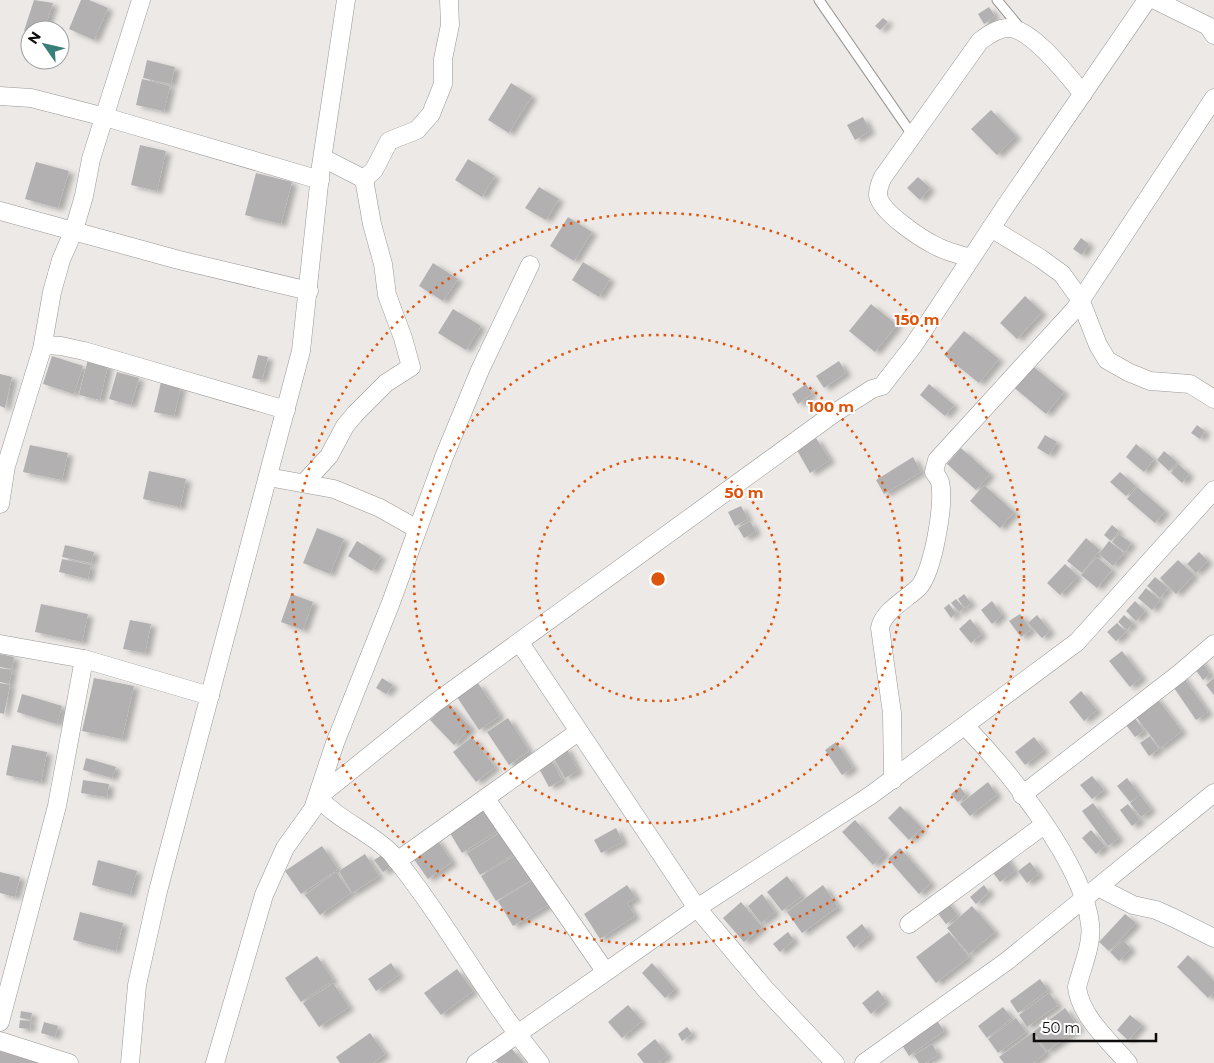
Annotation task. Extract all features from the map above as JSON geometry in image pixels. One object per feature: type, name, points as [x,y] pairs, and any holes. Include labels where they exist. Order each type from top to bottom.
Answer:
[{"type":"street","points":[[0,504],[8,437],[43,346],[58,268],[74,230],[84,196],[90,159],[106,117],[141,0]]},
{"type":"street","points":[[130,1063],[137,986],[158,891],[301,352],[320,180],[346,0]]},
{"type":"street","points":[[364,179],[374,170],[390,141],[417,130],[431,114],[443,84],[443,59],[450,25],[449,0]]},
{"type":"street","points":[[318,797],[417,717],[833,414],[872,389],[882,386],[913,346],[1146,0]]},
{"type":"street","points":[[1155,0],[1208,26],[1214,35]]},
{"type":"street","points":[[971,258],[938,247],[925,240],[881,203],[878,196],[879,185],[912,136],[980,41],[997,30],[1008,28],[1026,35],[1061,66],[1083,94]]},
{"type":"street","points":[[0,96],[31,98],[106,117],[320,180]]},
{"type":"street","points":[[894,780],[892,713],[880,628],[885,617],[918,587],[925,576],[940,520],[940,482],[934,472],[934,466],[950,444],[1081,301],[1214,98]]},
{"type":"street","points":[[323,158],[364,179]]},
{"type":"street","points":[[304,483],[329,456],[345,426],[356,414],[386,383],[411,367],[403,338],[387,295],[364,179]]},
{"type":"street","points":[[0,210],[179,260],[309,290]]},
{"type":"street","points":[[991,228],[1057,269],[1071,285],[1081,301],[1098,345],[1112,363],[1128,372],[1150,380],[1190,384],[1214,399]]},
{"type":"street","points":[[215,1063],[260,903],[285,848],[310,815],[318,797],[338,735],[480,370],[530,265]]},
{"type":"street","points":[[43,346],[61,346],[84,351],[286,410]]},
{"type":"street","points":[[268,477],[334,489],[354,496],[417,529]]},
{"type":"street","points":[[476,1063],[697,908],[894,780],[1086,634],[1214,490]]},
{"type":"street","points":[[520,643],[697,908],[766,990],[835,1063]]},
{"type":"street","points":[[0,644],[84,659],[210,696]]},
{"type":"street","points":[[1022,794],[1186,668],[1214,644]]},
{"type":"street","points":[[0,1022],[57,806],[84,659]]},
{"type":"street","points":[[965,726],[992,754],[1069,861],[1084,900],[1090,923],[1090,937],[1077,987],[1078,995],[1097,1026],[1128,1063]]},
{"type":"street","points":[[397,861],[578,732]]},
{"type":"street","points":[[864,1063],[1007,961],[1100,888],[1214,793]]},
{"type":"street","points":[[318,797],[332,811],[381,843],[397,861],[516,1034],[540,1063]]},
{"type":"street","points":[[486,799],[605,971]]},
{"type":"street","points":[[909,924],[1044,825]]},
{"type":"street","points":[[1100,888],[1133,904],[1156,910],[1214,938]]},
{"type":"street","points":[[0,1042],[70,1063]]},
{"type":"lane","points":[[819,0],[912,136]]},
{"type":"lane","points":[[997,0],[1026,35]]},
{"type":"building","points":[[34,0],[53,3],[47,20],[28,20]]},
{"type":"building","points":[[81,0],[89,0],[108,8],[94,40],[70,29]]},
{"type":"building","points":[[989,7],[995,16],[984,24],[978,14]]},
{"type":"building","points":[[883,18],[888,22],[880,30],[875,26]]},
{"type":"building","points":[[147,60],[175,67],[171,84],[143,78]]},
{"type":"building","points":[[142,79],[170,86],[164,111],[136,105]]},
{"type":"building","points":[[511,83],[532,96],[509,133],[488,120]]},
{"type":"building","points":[[991,110],[1016,136],[997,155],[971,129]]},
{"type":"building","points":[[863,117],[870,131],[855,140],[847,125]]},
{"type":"building","points":[[140,145],[166,151],[157,191],[131,185]]},
{"type":"building","points":[[468,159],[495,176],[482,197],[455,180]]},
{"type":"building","points":[[36,162],[69,171],[58,208],[25,199]]},
{"type":"building","points":[[256,173],[292,182],[281,224],[245,215]]},
{"type":"building","points":[[918,177],[930,188],[920,200],[907,188]]},
{"type":"building","points":[[539,187],[559,199],[546,220],[525,208]]},
{"type":"building","points":[[568,217],[592,232],[574,261],[550,246]]},
{"type":"building","points":[[1081,238],[1089,244],[1082,255],[1073,249]]},
{"type":"building","points":[[583,262],[610,279],[599,297],[572,280]]},
{"type":"building","points":[[433,263],[458,279],[443,301],[419,286]]},
{"type":"building","points":[[1025,296],[1042,312],[1017,339],[1000,323]]},
{"type":"building","points":[[871,304],[897,325],[875,352],[849,331]]},
{"type":"building","points":[[453,309],[481,326],[466,350],[438,333]]},
{"type":"building","points":[[964,331],[999,359],[979,383],[944,355]]},
{"type":"building","points":[[258,355],[268,357],[262,380],[252,378]]},
{"type":"building","points":[[52,356],[83,366],[74,394],[43,384]]},
{"type":"building","points":[[88,359],[108,365],[100,400],[79,395]]},
{"type":"building","points":[[839,361],[846,373],[824,388],[816,376]]},
{"type":"building","points":[[1030,364],[1064,392],[1046,414],[1012,386]]},
{"type":"building","points":[[117,372],[139,378],[131,405],[109,399]]},
{"type":"building","points":[[0,374],[12,377],[5,408],[0,406]]},
{"type":"building","points":[[161,382],[181,386],[174,416],[154,412]]},
{"type":"building","points":[[806,384],[812,394],[798,404],[792,394]]},
{"type":"building","points":[[929,384],[954,405],[945,416],[920,395]]},
{"type":"building","points":[[1197,425],[1205,431],[1200,439],[1191,433]]},
{"type":"building","points":[[1045,435],[1057,442],[1049,455],[1037,448]]},
{"type":"building","points":[[816,438],[830,460],[810,473],[797,450]]},
{"type":"building","points":[[1136,444],[1154,459],[1144,472],[1126,457]]},
{"type":"building","points":[[30,445],[68,453],[62,480],[23,472]]},
{"type":"building","points":[[961,448],[990,474],[976,490],[947,464]]},
{"type":"building","points":[[1164,451],[1177,462],[1169,471],[1157,460]]},
{"type":"building","points":[[913,457],[921,472],[884,494],[876,480]]},
{"type":"building","points":[[1178,464],[1189,474],[1182,483],[1171,473]]},
{"type":"building","points":[[149,471],[186,479],[180,507],[143,499]]},
{"type":"building","points":[[1120,472],[1136,486],[1126,496],[1110,482]]},
{"type":"building","points":[[984,485],[1014,512],[1000,528],[970,501]]},
{"type":"building","points":[[1137,487],[1165,511],[1155,523],[1127,499]]},
{"type":"building","points":[[741,506],[748,519],[735,526],[728,512]]},
{"type":"building","points":[[750,521],[756,532],[744,538],[738,528]]},
{"type":"building","points":[[1112,525],[1119,531],[1111,541],[1104,535]]},
{"type":"building","points":[[317,528],[344,539],[330,574],[303,563]]},
{"type":"building","points":[[1119,534],[1131,543],[1125,552],[1112,542]]},
{"type":"building","points":[[1086,538],[1100,550],[1082,573],[1067,561]]},
{"type":"building","points":[[357,541],[381,556],[372,571],[348,556]]},
{"type":"building","points":[[1109,541],[1124,553],[1113,566],[1099,554]]},
{"type":"building","points":[[65,545],[94,552],[91,563],[62,557]]},
{"type":"building","points":[[1199,552],[1208,561],[1196,573],[1187,564]]},
{"type":"building","points":[[1097,557],[1112,570],[1097,588],[1081,575]]},
{"type":"building","points":[[62,559],[91,565],[88,579],[59,572]]},
{"type":"building","points":[[1178,560],[1194,575],[1176,594],[1160,578]]},
{"type":"building","points":[[1065,564],[1078,576],[1060,595],[1047,583]]},
{"type":"building","points":[[1155,577],[1168,588],[1160,598],[1147,586]]},
{"type":"building","points":[[1146,588],[1160,600],[1152,610],[1138,598]]},
{"type":"building","points":[[291,594],[313,602],[303,630],[281,622]]},
{"type":"building","points":[[964,594],[971,603],[965,608],[958,599]]},
{"type":"building","points":[[956,599],[964,608],[959,612],[951,603]]},
{"type":"building","points":[[992,601],[1002,615],[992,624],[981,610]]},
{"type":"building","points":[[1135,601],[1145,611],[1136,621],[1126,611]]},
{"type":"building","points":[[41,604],[88,614],[82,642],[35,632]]},
{"type":"building","points":[[949,604],[956,613],[951,618],[944,608]]},
{"type":"building","points":[[1020,614],[1031,630],[1021,637],[1009,621]]},
{"type":"building","points":[[1037,615],[1050,631],[1042,638],[1028,623]]},
{"type":"building","points":[[1124,615],[1133,623],[1127,630],[1118,622]]},
{"type":"building","points":[[970,619],[982,634],[971,643],[959,629]]},
{"type":"building","points":[[130,620],[151,624],[145,653],[123,649]]},
{"type":"building","points":[[1117,623],[1126,632],[1116,641],[1107,632]]},
{"type":"building","points":[[1122,651],[1142,677],[1130,687],[1109,661]]},
{"type":"building","points":[[0,654],[14,657],[12,669],[0,667]]},
{"type":"building","points":[[1200,659],[1210,674],[1203,680],[1192,665]]},
{"type":"building","points":[[0,668],[12,670],[9,684],[0,682]]},
{"type":"building","points":[[1181,674],[1208,712],[1196,720],[1170,682]]},
{"type":"building","points":[[94,678],[134,686],[122,739],[82,731]]},
{"type":"building","points":[[382,678],[393,685],[386,694],[376,688]]},
{"type":"building","points":[[1214,678],[1214,695],[1206,685]]},
{"type":"building","points":[[0,683],[10,685],[4,714],[0,713]]},
{"type":"building","points":[[478,683],[500,716],[479,730],[457,697]]},
{"type":"building","points":[[1081,691],[1097,710],[1084,721],[1069,702]]},
{"type":"building","points":[[22,694],[62,706],[57,724],[17,712]]},
{"type":"building","points":[[1155,696],[1182,731],[1160,748],[1133,713]]},
{"type":"building","points":[[448,703],[471,728],[454,745],[430,720]]},
{"type":"building","points":[[508,718],[529,751],[509,765],[487,732]]},
{"type":"building","points":[[1135,718],[1144,731],[1135,737],[1126,725]]},
{"type":"building","points":[[1150,736],[1159,749],[1149,756],[1140,743]]},
{"type":"building","points":[[472,737],[495,767],[476,782],[453,752]]},
{"type":"building","points":[[1034,737],[1044,750],[1025,765],[1015,752]]},
{"type":"building","points":[[836,742],[853,768],[842,775],[825,750]]},
{"type":"building","points":[[12,745],[47,752],[41,782],[6,775]]},
{"type":"building","points":[[566,747],[578,771],[565,778],[552,755]]},
{"type":"building","points":[[549,756],[562,780],[549,787],[536,763]]},
{"type":"building","points":[[86,758],[116,767],[112,778],[83,770]]},
{"type":"building","points":[[1092,776],[1104,790],[1092,799],[1080,785]]},
{"type":"building","points":[[1127,778],[1140,795],[1130,802],[1117,786]]},
{"type":"building","points":[[83,780],[109,784],[107,797],[81,793]]},
{"type":"building","points":[[988,782],[997,795],[970,816],[960,804]]},
{"type":"building","points":[[960,787],[966,795],[958,802],[951,794]]},
{"type":"building","points":[[1140,795],[1151,809],[1141,817],[1130,803]]},
{"type":"building","points":[[1093,803],[1119,838],[1108,846],[1082,811]]},
{"type":"building","points":[[1128,804],[1140,820],[1132,826],[1120,810]]},
{"type":"building","points":[[900,806],[922,828],[909,840],[888,818]]},
{"type":"building","points":[[482,807],[497,831],[462,853],[447,828]]},
{"type":"building","points":[[855,820],[885,853],[873,865],[842,832]]},
{"type":"building","points":[[616,828],[623,842],[601,853],[594,840]]},
{"type":"building","points":[[1091,830],[1105,846],[1096,854],[1082,838]]},
{"type":"building","points":[[501,832],[515,853],[480,875],[467,853]]},
{"type":"building","points":[[436,838],[452,862],[428,879],[411,855]]},
{"type":"building","points":[[322,846],[338,869],[301,894],[285,871]]},
{"type":"building","points":[[900,848],[931,883],[919,894],[888,859]]},
{"type":"building","points":[[365,854],[379,876],[352,893],[339,871]]},
{"type":"building","points":[[1004,854],[1015,871],[1000,882],[988,866]]},
{"type":"building","points":[[382,855],[391,867],[383,872],[374,860]]},
{"type":"building","points":[[516,855],[531,880],[496,901],[481,876]]},
{"type":"building","points":[[98,860],[137,871],[130,895],[92,885]]},
{"type":"building","points":[[1030,862],[1039,874],[1027,883],[1018,871]]},
{"type":"building","points":[[0,872],[20,877],[15,897],[0,893]]},
{"type":"building","points":[[336,872],[351,893],[320,915],[305,895]]},
{"type":"building","points":[[787,876],[802,896],[782,911],[767,892]]},
{"type":"building","points":[[533,880],[548,905],[513,926],[498,901]]},
{"type":"building","points":[[627,885],[636,898],[627,903],[635,916],[600,939],[584,914]]},
{"type":"building","points":[[823,885],[838,907],[802,933],[787,912]]},
{"type":"building","points":[[984,885],[989,892],[976,904],[970,897]]},
{"type":"building","points":[[762,894],[775,912],[761,923],[748,906]]},
{"type":"building","points":[[945,899],[958,915],[946,924],[934,908]]},
{"type":"building","points":[[741,902],[762,927],[744,942],[723,918]]},
{"type":"building","points":[[972,906],[995,932],[969,954],[947,928]]},
{"type":"building","points":[[80,912],[123,923],[116,951],[73,940]]},
{"type":"building","points":[[1125,914],[1136,923],[1109,951],[1099,942]]},
{"type":"building","points":[[862,924],[870,935],[854,948],[846,937]]},
{"type":"building","points":[[788,932],[794,940],[780,952],[773,944]]},
{"type":"building","points":[[949,932],[969,957],[936,983],[916,957]]},
{"type":"building","points":[[1123,940],[1131,949],[1119,961],[1110,952]]},
{"type":"building","points":[[1188,955],[1214,981],[1214,992],[1208,998],[1177,967]]},
{"type":"building","points":[[317,956],[333,980],[301,1002],[285,978]]},
{"type":"building","points":[[391,963],[399,975],[376,991],[368,979]]},
{"type":"building","points":[[652,963],[675,989],[665,998],[642,973]]},
{"type":"building","points":[[457,969],[473,991],[441,1015],[424,993]]},
{"type":"building","points":[[1040,979],[1048,990],[1018,1013],[1010,1001]]},
{"type":"building","points":[[333,983],[349,1007],[319,1027],[303,1003]]},
{"type":"building","points":[[878,990],[886,1001],[871,1014],[862,1003]]},
{"type":"building","points":[[1049,993],[1058,1005],[1027,1027],[1019,1015]]},
{"type":"building","points":[[628,1005],[642,1021],[622,1038],[608,1022]]},
{"type":"building","points":[[1003,1007],[1012,1018],[987,1038],[978,1026]]},
{"type":"building","points":[[1065,1008],[1079,1028],[1047,1051],[1033,1032]]},
{"type":"building","points":[[21,1011],[32,1013],[31,1020],[20,1018]]},
{"type":"building","points":[[1130,1015],[1142,1025],[1128,1040],[1117,1030]]},
{"type":"building","points":[[1016,1018],[1026,1032],[998,1053],[988,1039]]},
{"type":"building","points":[[20,1020],[31,1021],[30,1029],[19,1028]]},
{"type":"building","points":[[44,1022],[58,1026],[55,1037],[41,1033]]},
{"type":"building","points":[[938,1022],[944,1031],[909,1056],[900,1042],[917,1035]]},
{"type":"building","points":[[687,1027],[692,1034],[682,1041],[678,1034]]},
{"type":"building","points":[[370,1033],[385,1054],[373,1063],[340,1063],[336,1057]]},
{"type":"building","points":[[1032,1033],[1046,1053],[1033,1063],[1004,1063],[999,1057]]},
{"type":"building","points":[[655,1039],[668,1055],[658,1063],[644,1063],[637,1054]]},
{"type":"building","points":[[932,1044],[938,1055],[925,1063],[919,1063],[914,1055]]},
{"type":"building","points":[[511,1048],[524,1063],[498,1063],[495,1060]]},
{"type":"building","points":[[0,1051],[39,1063],[0,1063]]}]
